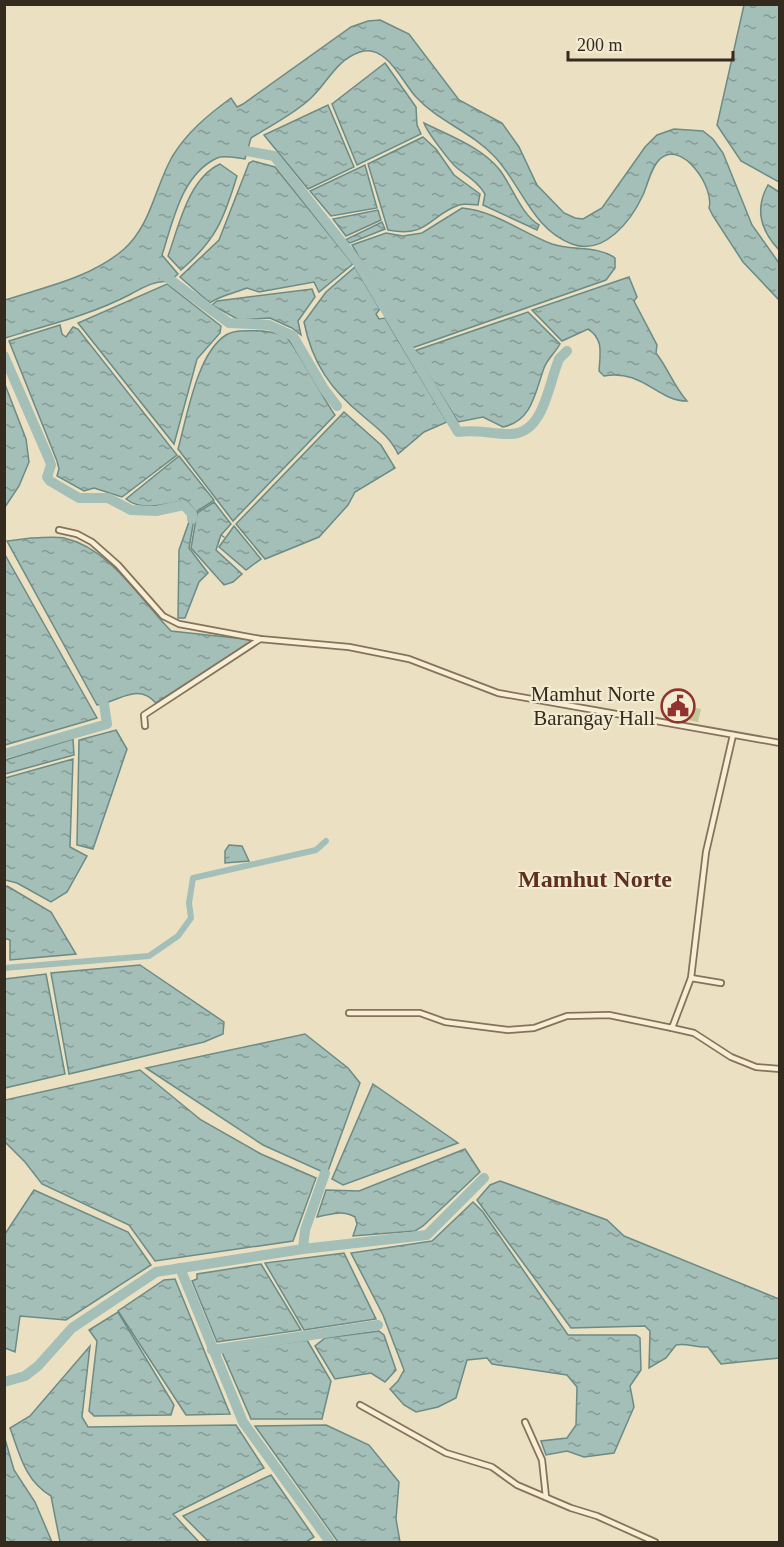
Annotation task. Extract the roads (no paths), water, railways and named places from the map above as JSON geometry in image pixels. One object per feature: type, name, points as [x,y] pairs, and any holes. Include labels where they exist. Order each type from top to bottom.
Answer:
[{"type":"street","points":[[59,530],[77,534],[92,543],[118,565],[163,616],[196,629],[260,639],[348,647],[409,659],[498,693],[780,743]]},
{"type":"street","points":[[145,726],[144,715],[260,639]]},
{"type":"street","points":[[672,1028],[691,978],[706,852],[733,735]]},
{"type":"street","points":[[691,978],[721,983]]},
{"type":"street","points":[[349,1013],[420,1013],[445,1022],[508,1030],[534,1028],[567,1016],[609,1015],[694,1033],[731,1057],[756,1067],[780,1069]]},
{"type":"street","points":[[360,1406],[446,1453],[492,1467],[517,1485],[597,1516],[655,1542]]},
{"type":"street","points":[[525,1422],[542,1460],[546,1497]]},
{"type":"water","points":[[744,5],[779,5],[779,182],[741,161],[717,125]]},
{"type":"water","points":[[380,20],[409,34],[459,100],[502,123],[519,147],[537,185],[564,213],[575,218],[583,219],[602,208],[645,147],[657,135],[674,129],[703,131],[713,139],[723,153],[752,225],[779,263],[779,300],[743,262],[709,208],[710,199],[702,178],[687,160],[678,155],[669,155],[657,162],[638,205],[615,234],[595,245],[572,244],[558,237],[537,218],[504,168],[486,148],[425,106],[385,58],[369,51],[360,52],[345,60],[304,104],[251,138],[245,159],[217,158],[195,176],[180,200],[162,255],[178,274],[169,282],[155,283],[85,314],[5,338],[5,300],[82,275],[123,250],[140,230],[172,157],[184,140],[206,118],[231,98],[237,107],[243,104],[351,27],[368,21]]},
{"type":"water","points":[[385,63],[416,107],[417,125],[421,134],[357,165],[332,104]]},
{"type":"water","points":[[328,105],[354,167],[308,189],[264,135]]},
{"type":"water","points":[[424,123],[464,143],[492,161],[527,214],[539,225],[537,230],[483,205],[485,194],[449,160]]},
{"type":"water","points":[[423,137],[436,149],[454,175],[480,194],[478,205],[459,205],[420,229],[402,232],[388,230],[368,164]]},
{"type":"water","points":[[253,161],[275,167],[353,264],[319,292],[314,282],[259,292],[247,288],[210,303],[180,277],[219,240],[249,163]]},
{"type":"water","points":[[220,164],[237,176],[228,205],[211,238],[181,270],[168,256],[186,204],[200,180]]},
{"type":"water","points":[[365,165],[377,208],[331,216],[310,191]]},
{"type":"water","points":[[768,185],[779,192],[779,250],[767,235],[762,219],[762,202]]},
{"type":"water","points":[[462,208],[486,213],[552,244],[608,254],[615,258],[615,268],[606,280],[412,348],[352,245],[386,233],[403,236],[422,233]]},
{"type":"water","points":[[378,210],[381,220],[346,236],[333,219]]},
{"type":"water","points":[[382,222],[385,229],[350,243],[345,240]]},
{"type":"water","points":[[355,267],[380,309],[376,314],[379,319],[385,318],[447,422],[424,432],[398,454],[387,438],[341,396],[324,375],[312,350],[304,322],[326,292]]},
{"type":"water","points":[[629,277],[637,297],[634,301],[657,345],[656,353],[687,401],[676,400],[629,377],[604,376],[599,371],[600,347],[593,333],[588,329],[562,341],[532,310]]},
{"type":"water","points":[[167,284],[221,326],[220,333],[197,359],[174,444],[78,323]]},
{"type":"water","points":[[312,289],[315,297],[298,321],[301,335],[292,328],[270,318],[239,320],[212,305],[217,301]]},
{"type":"water","points":[[528,312],[560,344],[546,364],[531,405],[520,419],[503,427],[483,417],[458,422],[414,351]]},
{"type":"water","points":[[60,325],[62,334],[66,337],[73,327],[78,329],[177,455],[122,497],[94,488],[84,491],[57,476],[59,469],[57,461],[9,341]]},
{"type":"water","points":[[263,331],[281,335],[290,341],[335,415],[233,521],[178,449],[200,371],[216,344],[226,335],[234,332]]},
{"type":"water","points":[[4,382],[26,439],[29,462],[19,486],[5,507]]},
{"type":"water","points":[[344,412],[381,445],[395,468],[355,492],[348,505],[319,537],[265,559],[236,524]]},
{"type":"water","points":[[179,456],[214,500],[196,512],[186,500],[147,506],[132,503],[126,499]]},
{"type":"water","points":[[214,502],[231,524],[221,535],[216,550],[242,574],[233,582],[224,585],[191,548],[197,513]]},
{"type":"water","points":[[190,519],[194,519],[189,548],[208,573],[199,582],[185,618],[178,618],[179,550]]},
{"type":"water","points":[[234,526],[261,559],[246,570],[219,547]]},
{"type":"water","points":[[64,538],[96,552],[123,576],[171,631],[254,640],[156,703],[142,694],[135,694],[97,705],[7,541]]},
{"type":"water","points":[[4,553],[97,718],[5,745],[4,745]]},
{"type":"water","points":[[116,730],[127,749],[93,849],[77,845],[79,740]]},
{"type":"water","points":[[73,739],[74,755],[5,774],[5,760]]},
{"type":"water","points":[[73,759],[70,847],[87,856],[67,892],[51,902],[17,883],[5,880],[5,778]]},
{"type":"water","points":[[229,845],[242,846],[249,861],[225,863],[225,851]]},
{"type":"water","points":[[7,886],[51,912],[76,954],[10,960],[10,940],[4,938],[4,887]]},
{"type":"water","points":[[140,965],[224,1022],[223,1034],[204,1042],[69,1074],[51,973]]},
{"type":"water","points":[[46,974],[65,1074],[5,1088],[5,979]]},
{"type":"water","points":[[305,1034],[348,1068],[360,1083],[328,1171],[325,1173],[263,1145],[146,1068]]},
{"type":"water","points":[[140,1070],[201,1120],[261,1154],[316,1178],[293,1241],[155,1261],[129,1225],[42,1184],[5,1142],[5,1100]]},
{"type":"water","points":[[373,1084],[458,1143],[343,1185],[332,1179]]},
{"type":"water","points":[[465,1149],[480,1172],[415,1231],[353,1236],[357,1224],[355,1217],[341,1213],[317,1217],[326,1190],[359,1191]]},
{"type":"water","points":[[500,1181],[607,1220],[624,1236],[779,1299],[779,1358],[721,1364],[708,1347],[676,1345],[666,1358],[649,1368],[650,1331],[645,1326],[571,1328],[477,1200],[490,1185]]},
{"type":"water","points":[[34,1190],[128,1232],[151,1265],[66,1320],[20,1316],[15,1352],[5,1348],[5,1234]]},
{"type":"water","points":[[473,1202],[483,1212],[568,1335],[636,1335],[640,1338],[641,1370],[630,1386],[634,1407],[614,1453],[584,1457],[567,1451],[546,1455],[541,1441],[567,1438],[576,1425],[577,1387],[567,1375],[492,1364],[487,1358],[467,1360],[456,1398],[438,1407],[416,1412],[404,1405],[390,1389],[404,1370],[383,1315],[351,1253],[432,1241]]},
{"type":"water","points":[[344,1253],[376,1319],[304,1330],[265,1263]]},
{"type":"water","points":[[261,1264],[301,1330],[217,1342],[192,1281],[197,1279],[197,1274]]},
{"type":"water","points":[[175,1279],[230,1414],[186,1415],[118,1311],[164,1280]]},
{"type":"water","points":[[118,1312],[174,1405],[171,1415],[94,1416],[89,1411],[97,1341],[89,1330]]},
{"type":"water","points":[[379,1331],[384,1335],[396,1370],[385,1382],[371,1373],[335,1379],[315,1346],[325,1338]]},
{"type":"water","points":[[307,1340],[331,1381],[322,1419],[251,1419],[222,1352]]},
{"type":"water","points":[[90,1346],[82,1417],[88,1427],[236,1425],[264,1468],[173,1514],[199,1542],[60,1542],[51,1496],[42,1490],[29,1475],[10,1428],[30,1416]]},
{"type":"water","points":[[326,1425],[369,1445],[399,1482],[396,1519],[400,1542],[338,1542],[255,1426]]},
{"type":"water","points":[[5,1439],[14,1470],[35,1502],[52,1542],[5,1542]]},
{"type":"water","points":[[271,1475],[314,1537],[306,1542],[209,1542],[183,1516]]},
{"type":"waterway","points":[[235,149],[274,156],[358,263],[458,432],[509,434],[521,432],[530,426],[543,407],[559,359],[567,351]]},
{"type":"waterway","points":[[161,273],[229,323],[269,325],[293,336],[324,389],[337,406]]},
{"type":"waterway","points":[[4,356],[49,459],[51,465],[47,477],[50,481],[79,498],[108,498],[131,510],[156,511],[184,505],[192,514],[192,519]]},
{"type":"waterway","points":[[4,754],[107,724],[104,704]]},
{"type":"waterway","points":[[4,968],[149,956],[178,936],[191,918],[189,903],[193,878],[316,850],[326,841]]},
{"type":"waterway","points":[[303,1249],[305,1230],[325,1173]]},
{"type":"waterway","points":[[4,1382],[25,1376],[38,1366],[72,1328],[156,1272],[303,1249],[427,1235],[484,1178]]},
{"type":"waterway","points":[[180,1268],[243,1422],[330,1542]]},
{"type":"waterway","points":[[212,1350],[378,1325]]},
{"type":"place","name":"Mamhut Norte Barangay Hall","points":[[678,706]]},
{"type":"district","name":"Mamhut Norte","points":[[595,879]]}]
